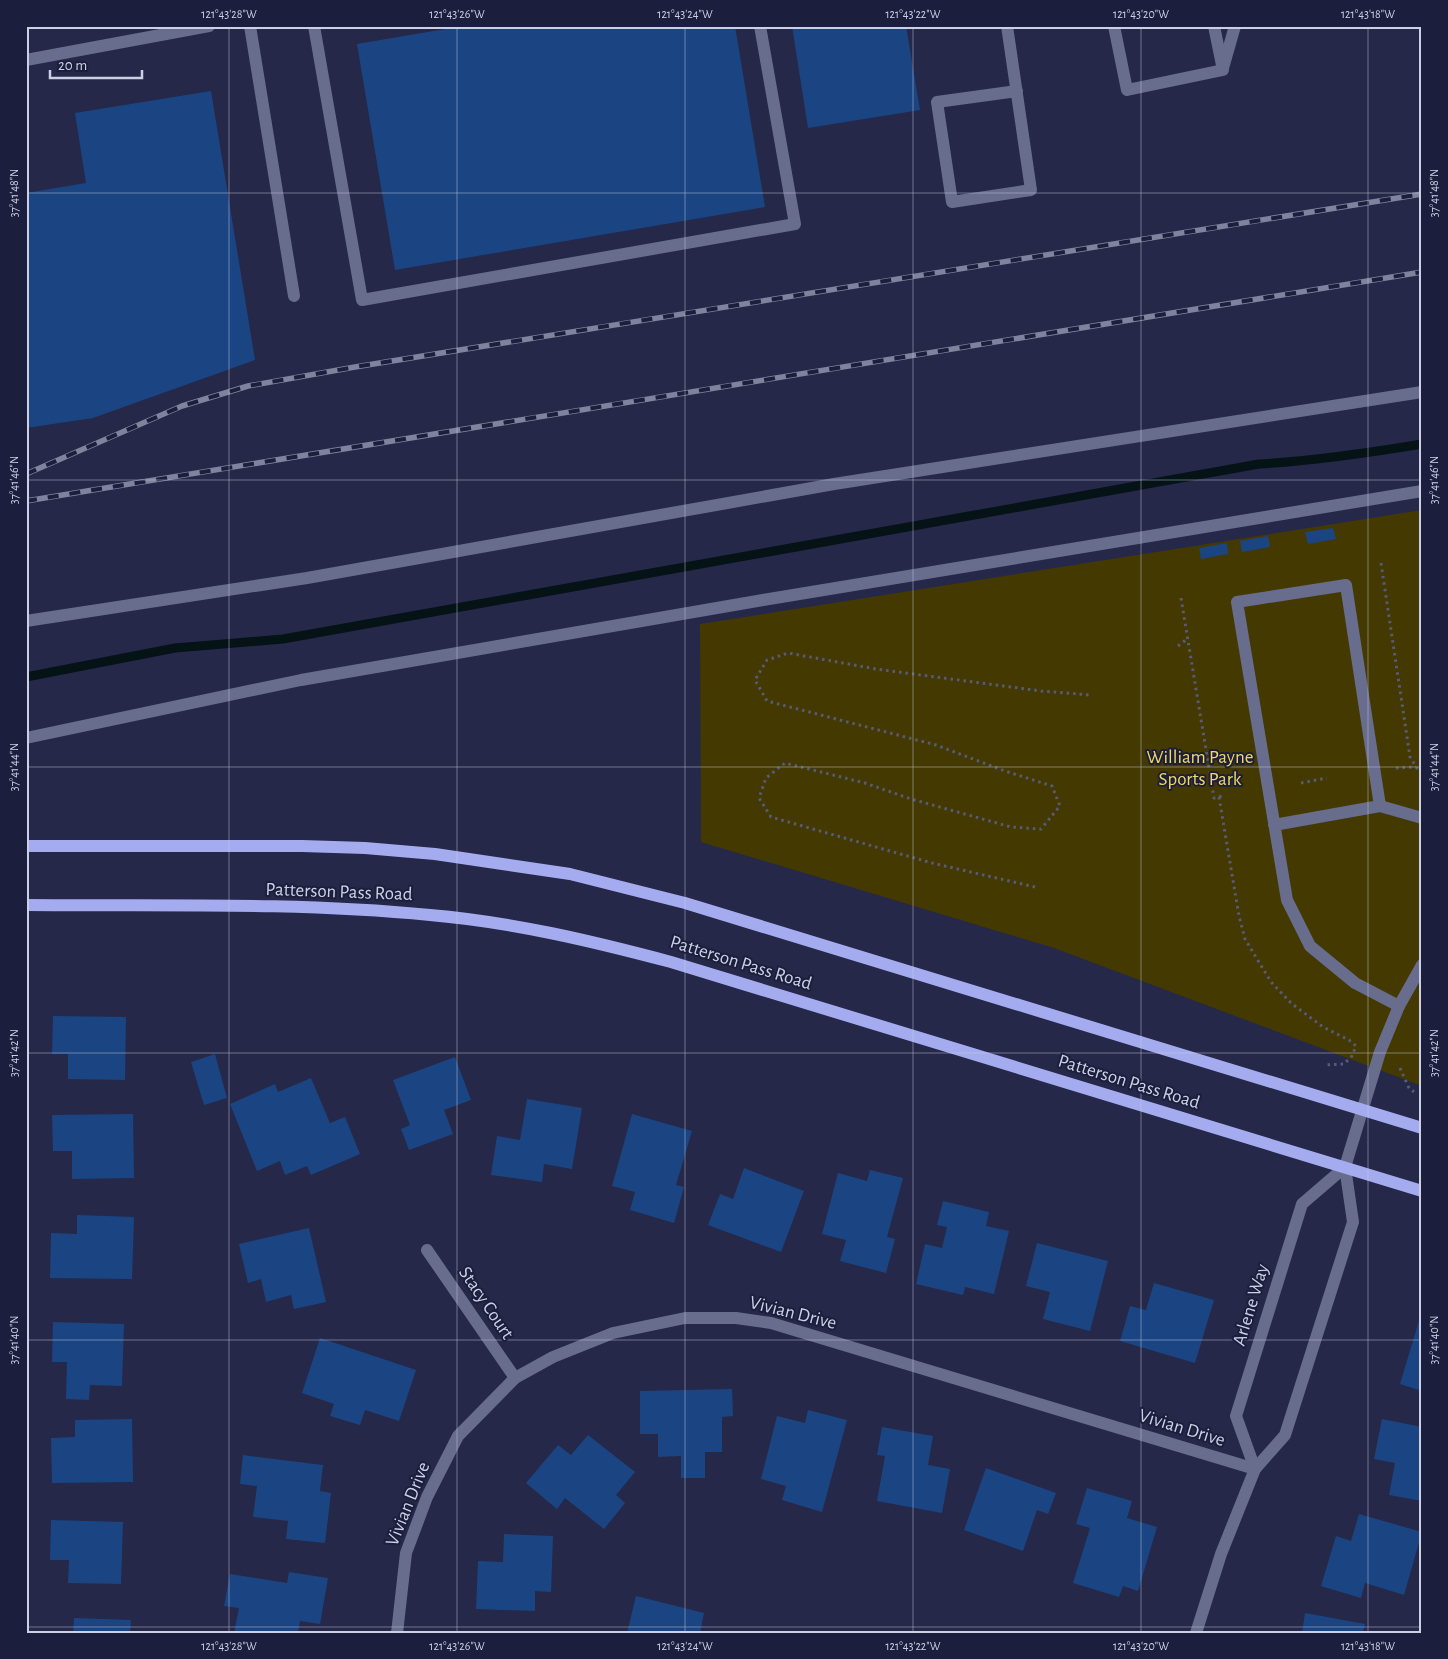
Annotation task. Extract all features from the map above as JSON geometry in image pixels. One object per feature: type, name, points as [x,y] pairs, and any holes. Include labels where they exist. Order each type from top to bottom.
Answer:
[{"type":"main road","points":[[26,846],[365,848],[444,855],[570,874],[685,903],[1422,1128]]},
{"type":"main road","name":"Patterson Pass Road","points":[[26,905],[300,907],[366,910],[475,920],[556,934],[680,964],[1422,1191]]},
{"type":"street","points":[[26,60],[209,26]]},
{"type":"street","points":[[250,26],[294,296]]},
{"type":"street","points":[[314,26],[362,300],[795,224],[760,26]]},
{"type":"street","points":[[1007,26],[1017,90],[1031,190],[952,202],[937,102],[1017,90]]},
{"type":"street","points":[[1114,26],[1127,90],[1223,70]]},
{"type":"street","points":[[1214,26],[1223,70]]},
{"type":"street","points":[[1223,70],[1235,26]]},
{"type":"street","points":[[26,621],[317,576],[834,484],[1422,392]]},
{"type":"street","points":[[26,738],[311,679],[762,600],[1422,491]]},
{"type":"street","points":[[1380,806],[1346,585],[1237,602],[1287,900],[1310,946],[1355,983],[1398,1006]]},
{"type":"street","points":[[1274,825],[1380,806],[1422,818]]},
{"type":"street","points":[[1196,1633],[1221,1554],[1255,1469],[1285,1435],[1353,1222],[1345,1168],[1380,1052],[1398,1006],[1422,966]]},
{"type":"street","name":"Arlene Way","points":[[1255,1469],[1236,1416],[1302,1204],[1345,1168]]},
{"type":"street","name":"Stacy Court","points":[[427,1250],[515,1378]]},
{"type":"street","name":"Vivian Drive","points":[[397,1633],[406,1554],[427,1497],[458,1436],[515,1378],[553,1357],[613,1333],[685,1318],[736,1318],[771,1323],[1255,1469]]},
{"type":"path","points":[[1381,563],[1410,757],[1422,773]]},
{"type":"path","points":[[1181,598],[1214,798],[1220,797],[1239,916],[1245,939],[1271,982],[1291,1003],[1324,1027],[1349,1040],[1356,1046],[1352,1056],[1344,1064],[1325,1065]]},
{"type":"path","points":[[1178,646],[1187,639]]},
{"type":"path","points":[[1035,887],[932,863],[771,817],[759,798],[766,778],[785,763],[865,782],[911,798],[1011,827],[1041,829],[1060,806],[1052,786],[1005,771],[936,745],[767,701],[755,680],[768,660],[788,653],[876,669],[1041,691],[1090,695]]},
{"type":"path","points":[[1392,768],[1416,767]]},
{"type":"path","points":[[1300,783],[1327,778]]},
{"type":"path","points":[[1400,1068],[1406,1084],[1414,1092]]},
{"type":"green space","name":"William Payne Sports Park","points":[[1422,510],[1422,1086],[1054,948],[701,842],[700,624]]},
{"type":"building","points":[[463,26],[735,26],[765,207],[395,270],[357,44]]},
{"type":"building","points":[[792,26],[906,26],[920,110],[808,128]]},
{"type":"building","points":[[1419,26],[1422,26],[1422,121],[1419,122]]},
{"type":"building","points":[[211,91],[255,360],[93,418],[26,428],[26,193],[86,183],[75,113]]},
{"type":"building","points":[[1333,528],[1336,539],[1308,544],[1305,532]]},
{"type":"building","points":[[1268,536],[1270,547],[1242,552],[1240,541]]},
{"type":"building","points":[[1227,543],[1228,554],[1201,559],[1199,548]]},
{"type":"building","points":[[53,1016],[126,1017],[125,1080],[68,1079],[68,1054],[52,1054]]},
{"type":"building","points":[[215,1054],[227,1098],[204,1105],[191,1062]]},
{"type":"building","points":[[455,1057],[471,1100],[444,1110],[453,1134],[409,1150],[401,1129],[410,1125],[393,1080]]},
{"type":"building","points":[[311,1078],[330,1123],[345,1117],[360,1154],[311,1175],[307,1166],[285,1175],[280,1161],[257,1171],[230,1104],[275,1084],[278,1092]]},
{"type":"building","points":[[527,1099],[582,1108],[572,1169],[544,1164],[542,1182],[491,1175],[497,1136],[520,1140]]},
{"type":"building","points":[[133,1114],[134,1178],[72,1179],[72,1151],[53,1151],[52,1115]]},
{"type":"building","points":[[632,1114],[692,1131],[676,1185],[684,1187],[674,1223],[630,1210],[635,1192],[612,1186]]},
{"type":"building","points":[[744,1168],[804,1191],[781,1252],[708,1225],[720,1194],[733,1199]]},
{"type":"building","points":[[870,1170],[903,1178],[887,1237],[895,1239],[886,1273],[840,1261],[846,1240],[822,1234],[838,1173],[867,1181]]},
{"type":"building","points":[[943,1201],[989,1212],[986,1226],[1009,1231],[994,1294],[965,1287],[963,1295],[916,1284],[925,1244],[942,1248],[947,1227],[937,1225]]},
{"type":"building","points":[[77,1215],[134,1217],[132,1279],[50,1278],[51,1233],[77,1234]]},
{"type":"building","points":[[309,1228],[326,1302],[294,1309],[291,1295],[266,1302],[261,1279],[248,1283],[239,1244]]},
{"type":"building","points":[[1037,1243],[1108,1261],[1090,1331],[1043,1319],[1050,1292],[1026,1286]]},
{"type":"building","points":[[1154,1283],[1214,1300],[1195,1363],[1120,1341],[1130,1306],[1146,1310]]},
{"type":"building","points":[[1422,1314],[1422,1391],[1400,1384]]},
{"type":"building","points":[[53,1322],[124,1324],[122,1386],[90,1385],[89,1400],[66,1399],[67,1362],[52,1362]]},
{"type":"building","points":[[320,1338],[416,1370],[399,1421],[365,1410],[360,1425],[330,1416],[334,1404],[302,1393]]},
{"type":"building","points":[[732,1389],[733,1416],[722,1417],[722,1452],[705,1452],[705,1478],[681,1478],[681,1456],[658,1457],[658,1434],[640,1434],[640,1391]]},
{"type":"building","points":[[808,1410],[847,1420],[822,1512],[782,1500],[786,1486],[761,1479],[777,1416],[805,1423]]},
{"type":"building","points":[[132,1419],[133,1482],[52,1483],[51,1438],[75,1437],[75,1420]]},
{"type":"building","points":[[1382,1419],[1422,1427],[1422,1501],[1389,1495],[1395,1463],[1374,1459]]},
{"type":"building","points":[[882,1427],[933,1436],[928,1465],[950,1469],[942,1513],[877,1501],[885,1456],[877,1455]]},
{"type":"building","points":[[588,1435],[635,1472],[616,1495],[625,1503],[604,1529],[565,1498],[557,1509],[526,1483],[558,1445],[571,1455]]},
{"type":"building","points":[[243,1455],[323,1465],[320,1491],[331,1493],[325,1543],[286,1539],[288,1521],[253,1517],[257,1486],[240,1484]]},
{"type":"building","points":[[986,1468],[1056,1493],[1048,1514],[1037,1510],[1023,1551],[964,1530]]},
{"type":"building","points":[[1087,1488],[1132,1501],[1127,1518],[1157,1527],[1138,1591],[1123,1586],[1119,1597],[1073,1583],[1090,1528],[1076,1524]]},
{"type":"building","points":[[1359,1514],[1422,1532],[1404,1595],[1365,1583],[1361,1598],[1321,1586],[1336,1536],[1351,1541]]},
{"type":"building","points":[[51,1520],[123,1522],[121,1584],[68,1583],[69,1560],[50,1560]]},
{"type":"building","points":[[504,1534],[553,1536],[551,1592],[535,1591],[535,1611],[476,1609],[478,1561],[503,1562]]},
{"type":"building","points":[[289,1572],[328,1578],[320,1624],[300,1621],[298,1633],[234,1633],[239,1608],[224,1606],[230,1574],[287,1583]]},
{"type":"building","points":[[636,1596],[704,1613],[700,1633],[627,1633]]},
{"type":"building","points":[[1305,1613],[1365,1624],[1363,1633],[1302,1633]]},
{"type":"building","points":[[74,1618],[131,1620],[130,1633],[73,1633]]},
{"type":"waterway","points":[[26,677],[175,648],[283,639],[1259,464],[1341,456],[1422,444]]},
{"type":"railway","points":[[26,474],[182,406],[248,386],[1422,194]]},
{"type":"railway","points":[[26,501],[1422,272]]}]
